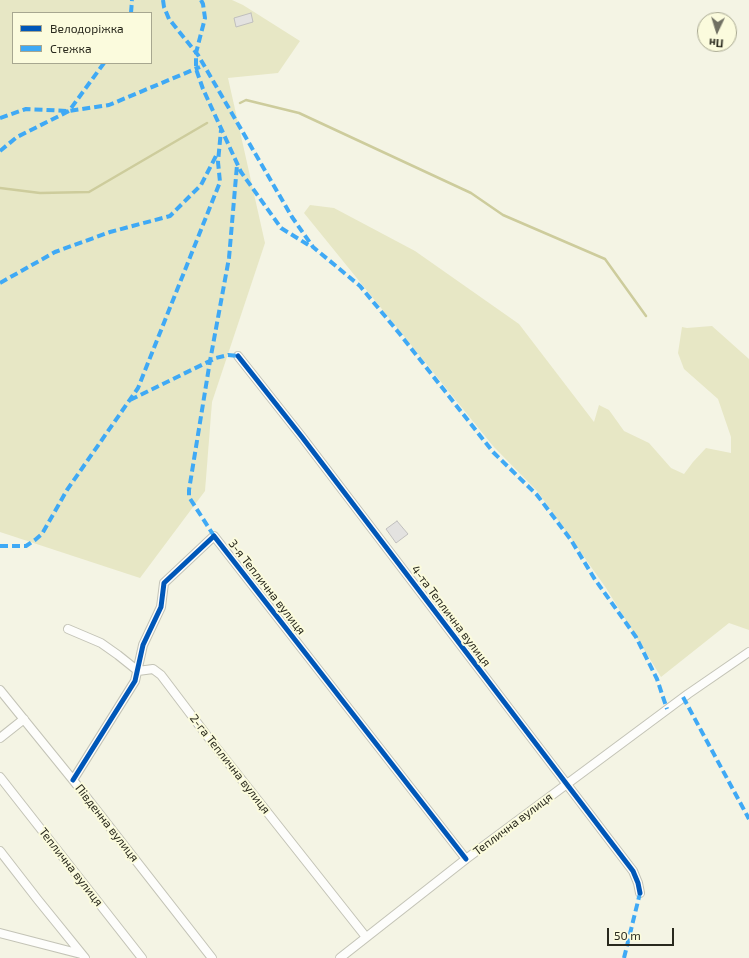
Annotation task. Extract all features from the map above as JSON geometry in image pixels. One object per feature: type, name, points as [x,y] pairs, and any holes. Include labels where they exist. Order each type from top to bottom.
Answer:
[{"type":"street","name":"4-та Теплична вулиця","points":[[238,356],[633,871],[640,893]]},
{"type":"street","name":"3-я Теплична вулиця","points":[[73,780],[135,681],[143,645],[161,607],[164,583],[214,536],[466,859]]},
{"type":"street","points":[[68,629],[101,643],[138,671]]},
{"type":"street","name":"Теплична вулиця","points":[[340,958],[466,859],[688,694],[749,652]]},
{"type":"street","name":"2-га Теплична вулиця","points":[[138,671],[153,669],[161,675],[211,741],[366,937]]},
{"type":"street","name":"Південна вулиця","points":[[0,690],[73,780],[212,958]]},
{"type":"street","points":[[0,738],[24,719]]},
{"type":"street","name":"Теплична вулиця","points":[[0,777],[142,958]]},
{"type":"street","points":[[0,851],[83,956]]},
{"type":"street","points":[[0,933],[83,956]]},
{"type":"green space","points":[[0,0],[232,0],[243,5],[300,41],[278,73],[228,78],[265,243],[212,402],[205,491],[140,578],[0,532]]},
{"type":"green space","points":[[310,205],[334,208],[415,251],[519,324],[594,422],[599,405],[609,410],[624,431],[649,443],[671,468],[684,474],[706,448],[731,453],[731,437],[718,399],[684,369],[678,353],[682,327],[712,326],[749,359],[749,630],[729,623],[661,677],[606,588],[538,492],[493,446],[304,213]]},
{"type":"building","points":[[251,13],[253,22],[236,27],[234,18]]},
{"type":"building","points":[[397,521],[408,534],[396,543],[386,529]]},
{"type":"waterway","points":[[240,103],[246,100],[299,113],[471,193],[503,215],[605,259],[646,316]]},
{"type":"waterway","points":[[0,188],[40,193],[89,192],[207,123]]},
{"type":"marked path","points":[[131,12],[132,0]]},
{"type":"marked path","points":[[163,0],[169,19],[198,55],[292,217],[313,247],[360,286],[493,452],[537,495],[571,540],[594,578],[636,637],[657,679],[667,709]]},
{"type":"marked path","points":[[201,0],[205,18],[196,53],[196,69],[203,89],[241,172],[281,228],[310,246]]},
{"type":"marked path","points":[[0,151],[17,137],[69,111],[103,64]]},
{"type":"marked path","points":[[0,118],[26,109],[69,111],[109,105],[200,67]]},
{"type":"marked path","points":[[0,546],[26,546],[42,534],[67,490],[138,388],[220,182],[218,162],[221,130]]},
{"type":"marked path","points":[[0,283],[55,252],[110,232],[170,216],[201,185],[217,154]]},
{"type":"marked path","points":[[214,536],[189,497],[189,490],[210,361],[229,258],[237,165]]},
{"type":"marked path","points":[[130,400],[216,358],[228,355],[238,356]]},
{"type":"marked path","points":[[683,697],[749,819]]},
{"type":"marked path","points":[[624,958],[640,893]]},
{"type":"cycle path","points":[[238,356],[302,437],[633,871],[640,893]]},
{"type":"cycle path","points":[[73,780],[135,681],[143,645],[161,607],[164,583],[214,536],[466,859]]}]
